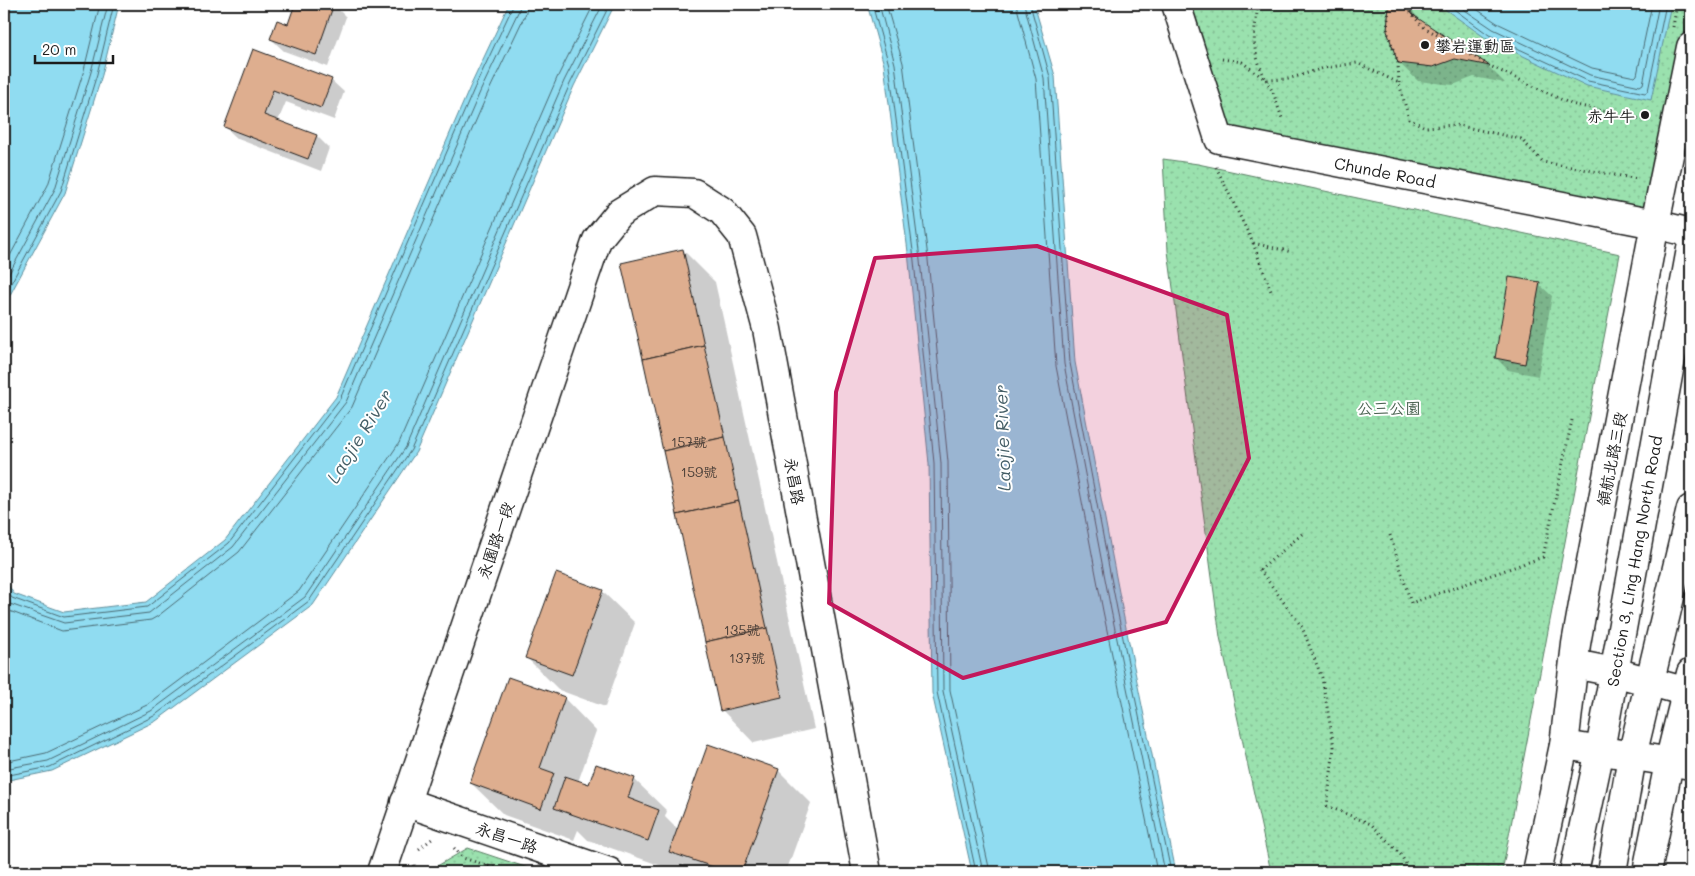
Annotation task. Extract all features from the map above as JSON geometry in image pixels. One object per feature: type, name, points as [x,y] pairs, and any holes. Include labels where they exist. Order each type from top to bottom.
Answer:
[{"type":"street","name":"Chunde Road","points":[[1176,4],[1218,139],[1655,224],[1691,233]]},
{"type":"street","name":"領航北路三段","points":[[1537,872],[1564,745],[1576,644],[1655,224],[1682,39]]},
{"type":"street","name":"永昌路","points":[[619,213],[655,190],[694,193],[722,211],[742,236],[768,329],[867,872]]},
{"type":"street","name":"永園路一段","points":[[382,872],[598,240],[619,213]]},
{"type":"street","name":"Section 3, Ling Hang North Road","points":[[1574,872],[1600,750],[1691,249]]},
{"type":"street","points":[[1612,872],[1632,756],[1691,509]]},
{"type":"street","points":[[1574,664],[1614,672],[1649,682],[1690,686],[1680,764],[1647,872]]},
{"type":"street","points":[[1564,745],[1680,764]]},
{"type":"street","name":"永昌一路","points":[[405,802],[609,872]]},
{"type":"path","points":[[1257,4],[1253,41],[1257,61],[1273,92],[1282,122]]},
{"type":"path","points":[[1389,4],[1387,31],[1398,63],[1399,84],[1409,119],[1426,127],[1456,125],[1521,139],[1543,162],[1646,180]]},
{"type":"path","points":[[1404,4],[1422,26],[1485,63],[1526,83],[1571,104],[1653,122]]},
{"type":"path","points":[[1678,4],[1682,39]]},
{"type":"path","points":[[1219,59],[1242,62],[1266,80],[1288,80],[1324,68],[1357,63],[1399,84]]},
{"type":"path","points":[[1213,160],[1253,243],[1271,290]]},
{"type":"path","points":[[1253,243],[1292,252]]},
{"type":"path","points":[[1390,535],[1411,603],[1543,557],[1572,420]]},
{"type":"path","points":[[1302,534],[1260,570],[1302,627],[1322,678],[1334,748],[1328,806],[1371,824],[1401,855],[1410,872]]},
{"type":"path","points":[[417,872],[414,865],[420,848],[433,839]]},
{"type":"path","points":[[452,845],[463,858],[509,872]]},
{"type":"highlighted area","points":[[1037,246],[1227,315],[1249,458],[1166,622],[963,678],[829,603],[836,392],[875,258]]},
{"type":"green space","points":[[1182,4],[1691,4],[1661,158],[1647,218],[1223,135]]},
{"type":"green space","name":"公三公園","points":[[1163,159],[1198,164],[1620,254],[1502,872],[1271,872],[1220,637],[1168,251]]},
{"type":"green space","points":[[468,848],[540,872],[427,872]]},
{"type":"water","points":[[4,4],[119,4],[102,75],[65,193],[4,306]]},
{"type":"water","name":"Laojie River","points":[[509,4],[615,4],[574,86],[416,452],[313,605],[156,721],[52,771],[4,781],[4,579],[14,594],[64,612],[146,602],[225,540],[336,397],[470,87]]},
{"type":"water","name":"Laojie River","points":[[867,4],[1034,4],[1055,76],[1075,362],[1122,608],[1176,872],[972,872],[932,693],[929,464],[908,252],[884,65]]},
{"type":"water","points":[[1440,4],[1671,4],[1651,100],[1587,86],[1487,39]]},
{"type":"building","points":[[295,4],[334,4],[316,55],[270,39],[277,20],[288,24]]},
{"type":"building","name":"攀岩運動區","points":[[1389,4],[1404,4],[1413,15],[1490,66],[1455,59],[1433,67],[1398,63],[1387,31]]},
{"type":"building","points":[[253,49],[332,79],[321,108],[273,90],[264,115],[317,135],[308,159],[224,127]]},
{"type":"building","points":[[683,249],[704,345],[643,359],[621,263]]},
{"type":"building","points":[[1509,277],[1540,282],[1525,364],[1495,358]]},
{"type":"building","points":[[704,345],[725,437],[663,451],[643,359]]},
{"type":"building","points":[[725,437],[739,501],[677,515],[663,451]]},
{"type":"building","points":[[739,501],[767,628],[705,642],[677,515]]},
{"type":"building","points":[[556,573],[603,590],[572,675],[525,658]]},
{"type":"building","points":[[767,628],[782,697],[720,711],[705,642]]},
{"type":"building","points":[[508,677],[565,697],[540,768],[554,773],[541,809],[470,783]]},
{"type":"building","points":[[708,744],[779,769],[742,872],[728,872],[669,852]]},
{"type":"building","points":[[596,764],[635,778],[628,798],[659,810],[648,841],[554,808],[565,776],[589,784]]},
{"type":"place","name":"攀岩運動區","points":[[1425,45]]},
{"type":"place","name":"赤牛牛","points":[[1645,115]]}]
